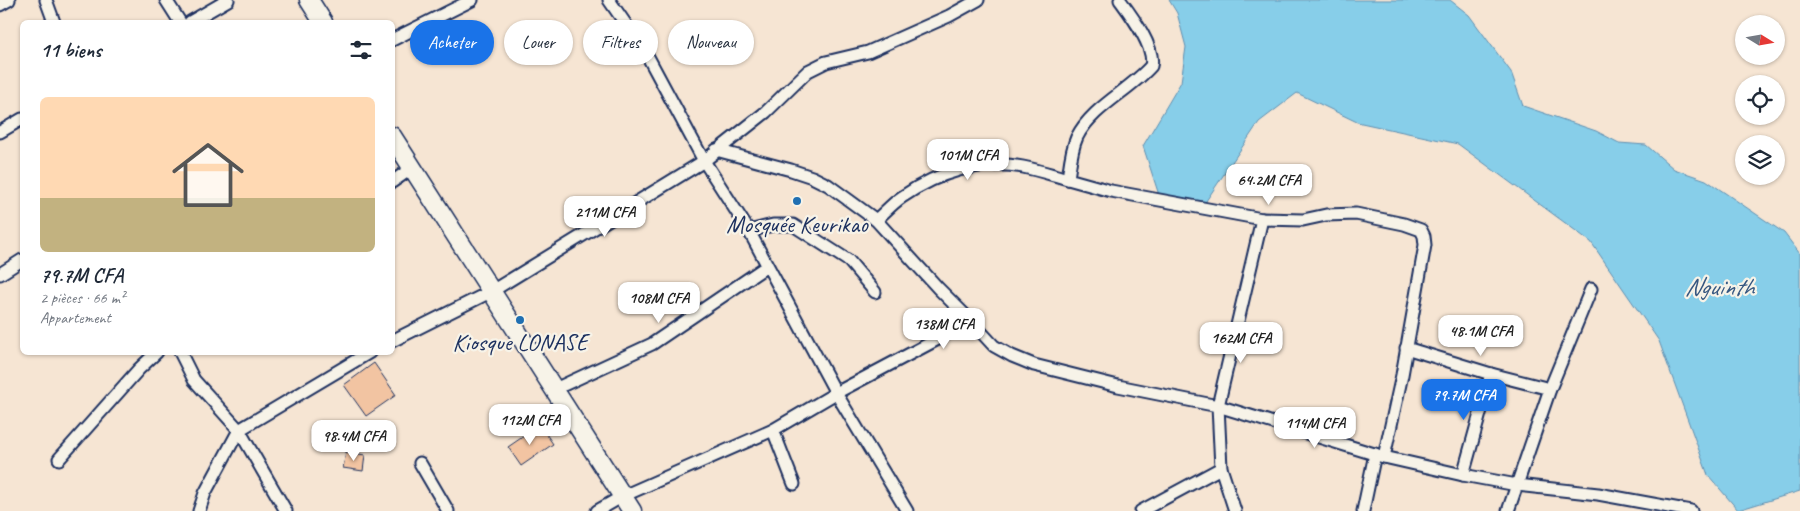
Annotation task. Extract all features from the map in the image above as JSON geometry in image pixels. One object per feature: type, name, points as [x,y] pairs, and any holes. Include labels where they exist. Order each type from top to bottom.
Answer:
[{"type":"main road","points":[[309,0],[322,20]]},
{"type":"main road","points":[[395,141],[632,511]]},
{"type":"street","points":[[0,5],[9,0]]},
{"type":"street","points":[[46,0],[53,20]]},
{"type":"street","points":[[166,0],[179,20]]},
{"type":"street","points":[[193,20],[228,0]]},
{"type":"street","points":[[395,38],[472,0]]},
{"type":"street","points":[[609,0],[648,55],[704,161],[749,232],[836,392],[908,511]]},
{"type":"street","points":[[395,340],[492,291],[704,161],[766,112],[808,71],[826,62],[868,52],[949,16],[978,0]]},
{"type":"street","points":[[1068,179],[1072,152],[1078,136],[1101,108],[1151,66],[1152,55],[1141,32],[1120,0]]},
{"type":"street","points":[[0,132],[20,120]]},
{"type":"street","points":[[716,150],[812,177],[828,185],[876,220],[932,282],[994,346],[1034,365],[1118,386],[1218,406],[1380,455],[1463,475],[1517,485],[1598,494],[1639,506],[1691,511]]},
{"type":"street","points":[[876,220],[902,197],[934,178],[972,165],[996,164],[1023,167],[1112,191],[1262,219],[1304,220],[1326,215],[1356,214],[1404,224],[1421,230],[1425,245],[1406,348],[1380,455],[1363,511]]},
{"type":"street","points":[[395,180],[412,168]]},
{"type":"street","points":[[1235,511],[1221,468],[1218,406],[1262,219]]},
{"type":"street","points":[[749,232],[773,225],[793,226],[849,260],[875,292]]},
{"type":"street","points":[[0,274],[20,261]]},
{"type":"street","points":[[554,388],[652,344],[767,266]]},
{"type":"street","points":[[1508,511],[1550,389],[1591,289]]},
{"type":"street","points":[[597,511],[623,496],[773,430],[836,392],[938,339],[969,319]]},
{"type":"street","points":[[1406,348],[1491,374],[1550,389]]},
{"type":"street","points":[[59,459],[139,369],[154,355]]},
{"type":"street","points":[[182,355],[194,380],[239,430],[286,511]]},
{"type":"street","points":[[199,511],[205,493],[239,430],[363,355]]},
{"type":"street","points":[[1463,475],[1491,374]]},
{"type":"street","points":[[773,430],[794,484]]},
{"type":"street","points":[[420,463],[448,511]]},
{"type":"street","points":[[1141,511],[1221,468]]},
{"type":"water","name":"Nguinth","points":[[1169,0],[1450,0],[1469,15],[1511,72],[1523,106],[1596,131],[1619,143],[1646,145],[1674,169],[1706,180],[1784,233],[1800,254],[1800,491],[1738,510],[1708,475],[1659,341],[1591,242],[1458,144],[1357,122],[1297,93],[1259,122],[1204,204],[1159,195],[1143,146],[1181,82],[1186,47],[1177,13]]},
{"type":"building","points":[[374,363],[396,395],[366,416],[344,385]]},
{"type":"building","points":[[540,425],[553,444],[521,466],[508,447]]},
{"type":"building","points":[[346,452],[365,455],[363,471],[343,468]]},
{"type":"place","name":"Mosquée Keurikao","points":[[797,201]]},
{"type":"place","name":"Kiosque LONASE","points":[[520,320]]}]
